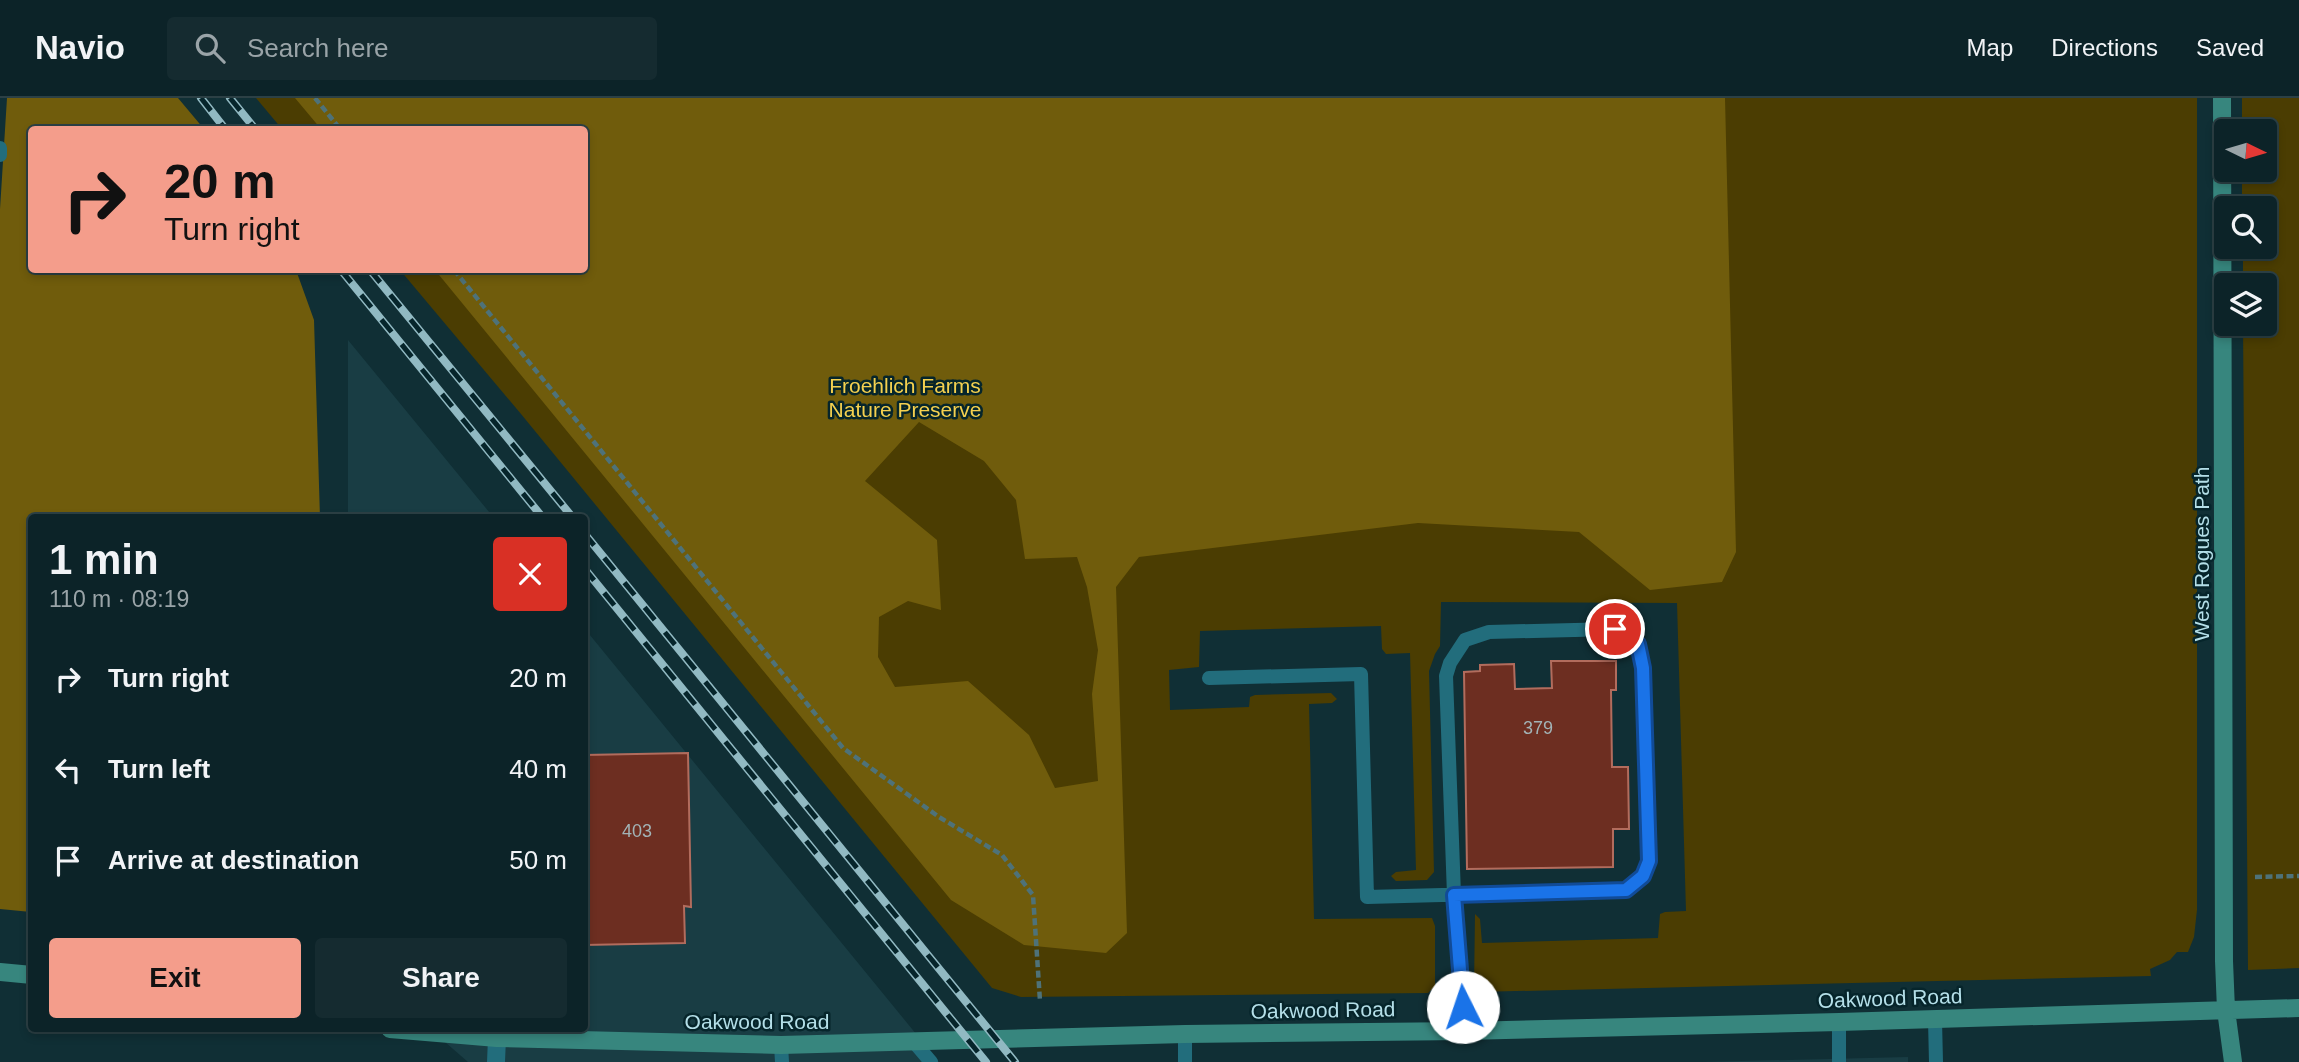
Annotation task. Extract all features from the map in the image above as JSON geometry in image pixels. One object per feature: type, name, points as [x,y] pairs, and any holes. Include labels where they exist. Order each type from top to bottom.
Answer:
[{"type":"main road","name":"West Rogues Path","points":[[2222,98],[2226,1010],[2233,1062]]},
{"type":"main road","points":[[0,972],[28,975]]},
{"type":"main road","name":"Oakwood Road","points":[[425,1032],[781,1054],[914,1042],[1185,1034],[1465,1031],[1935,1020],[2299,1008]]},
{"type":"street","points":[[496,1062],[497,1038]]},
{"type":"lane","points":[[0,148],[0,155]]},
{"type":"lane","points":[[1209,678],[1362,674],[1367,897],[1454,895],[1626,890],[1643,876],[1649,861],[1643,668],[1638,644],[1615,629],[1489,632],[1465,640],[1450,663],[1446,676],[1454,895],[1465,1031]]},
{"type":"lane","points":[[1935,1020],[1936,1062]]},
{"type":"lane","points":[[1839,1022],[1839,1062]]},
{"type":"lane","points":[[1185,1034],[1185,1062]]},
{"type":"lane","points":[[914,1042],[931,1062]]},
{"type":"path","points":[[315,98],[338,126]]},
{"type":"path","points":[[456,273],[843,748],[939,817],[1002,855],[1033,895],[1040,1001]]},
{"type":"path","points":[[2255,877],[2299,876]]},
{"type":"shaded area","points":[[348,340],[491,514],[348,514]]},
{"type":"shaded area","points":[[588,633],[939,1062],[468,1062],[433,1032],[588,1032]]},
{"type":"shaded area","points":[[1908,1057],[1908,1062],[1701,1062]]},
{"type":"green space","points":[[7,98],[178,98],[201,126],[28,126],[28,273],[297,273],[314,320],[320,514],[28,514],[28,912],[0,909],[0,209]]},
{"type":"green space","name":"Froehlich Farms Nature Preserve","points":[[256,98],[2197,98],[2197,910],[2194,937],[2188,952],[2177,952],[2170,960],[2150,969],[2151,976],[1477,992],[1474,988],[1475,914],[1480,919],[1482,943],[1658,938],[1660,914],[1686,911],[1677,603],[1441,602],[1440,646],[1429,671],[1434,872],[1427,880],[1396,881],[1391,876],[1396,872],[1416,870],[1410,653],[1386,654],[1382,649],[1381,626],[1200,631],[1199,667],[1169,670],[1170,710],[1249,707],[1250,697],[1255,695],[1331,693],[1337,699],[1332,703],[1309,704],[1314,919],[1432,918],[1435,926],[1435,986],[1428,993],[1021,997],[992,988],[403,273],[588,273],[588,126],[279,126]]},
{"type":"green space","points":[[295,98],[1725,98],[1736,552],[1722,582],[1650,590],[1579,532],[1418,523],[1139,557],[1116,587],[1127,933],[1106,953],[1024,945],[951,900],[437,273],[588,273],[588,126],[318,126]],"holes":[[[919,422],[984,461],[1016,500],[1025,559],[1077,557],[1087,587],[1098,650],[1092,694],[1098,781],[1055,788],[1029,735],[968,681],[895,687],[878,657],[879,617],[908,601],[941,610],[937,540],[865,481]]]},
{"type":"green space","points":[[2242,98],[2299,98],[2299,968],[2248,970],[2243,336],[2277,336],[2277,273],[2243,273],[2243,259],[2277,259],[2277,196],[2242,196],[2242,182],[2277,182],[2277,119],[2242,119]]},
{"type":"building","points":[[1551,661],[1616,661],[1616,690],[1611,690],[1612,767],[1628,767],[1629,829],[1613,829],[1613,867],[1467,869],[1464,672],[1480,671],[1480,665],[1514,664],[1515,689],[1552,688]]},
{"type":"building","points":[[688,753],[691,907],[684,906],[685,943],[588,945],[588,755]]},
{"type":"railway","points":[[201,98],[223,126]]},
{"type":"railway","points":[[230,98],[253,126]]},
{"type":"railway","points":[[343,273],[540,514]]},
{"type":"railway","points":[[372,273],[570,514]]},
{"type":"railway","points":[[588,538],[1015,1062]]},
{"type":"railway","points":[[588,573],[986,1062]]},
{"type":"route","points":[[1463,1007],[1454,895],[1626,890],[1643,876],[1649,861],[1643,668],[1638,644],[1615,629]]}]
